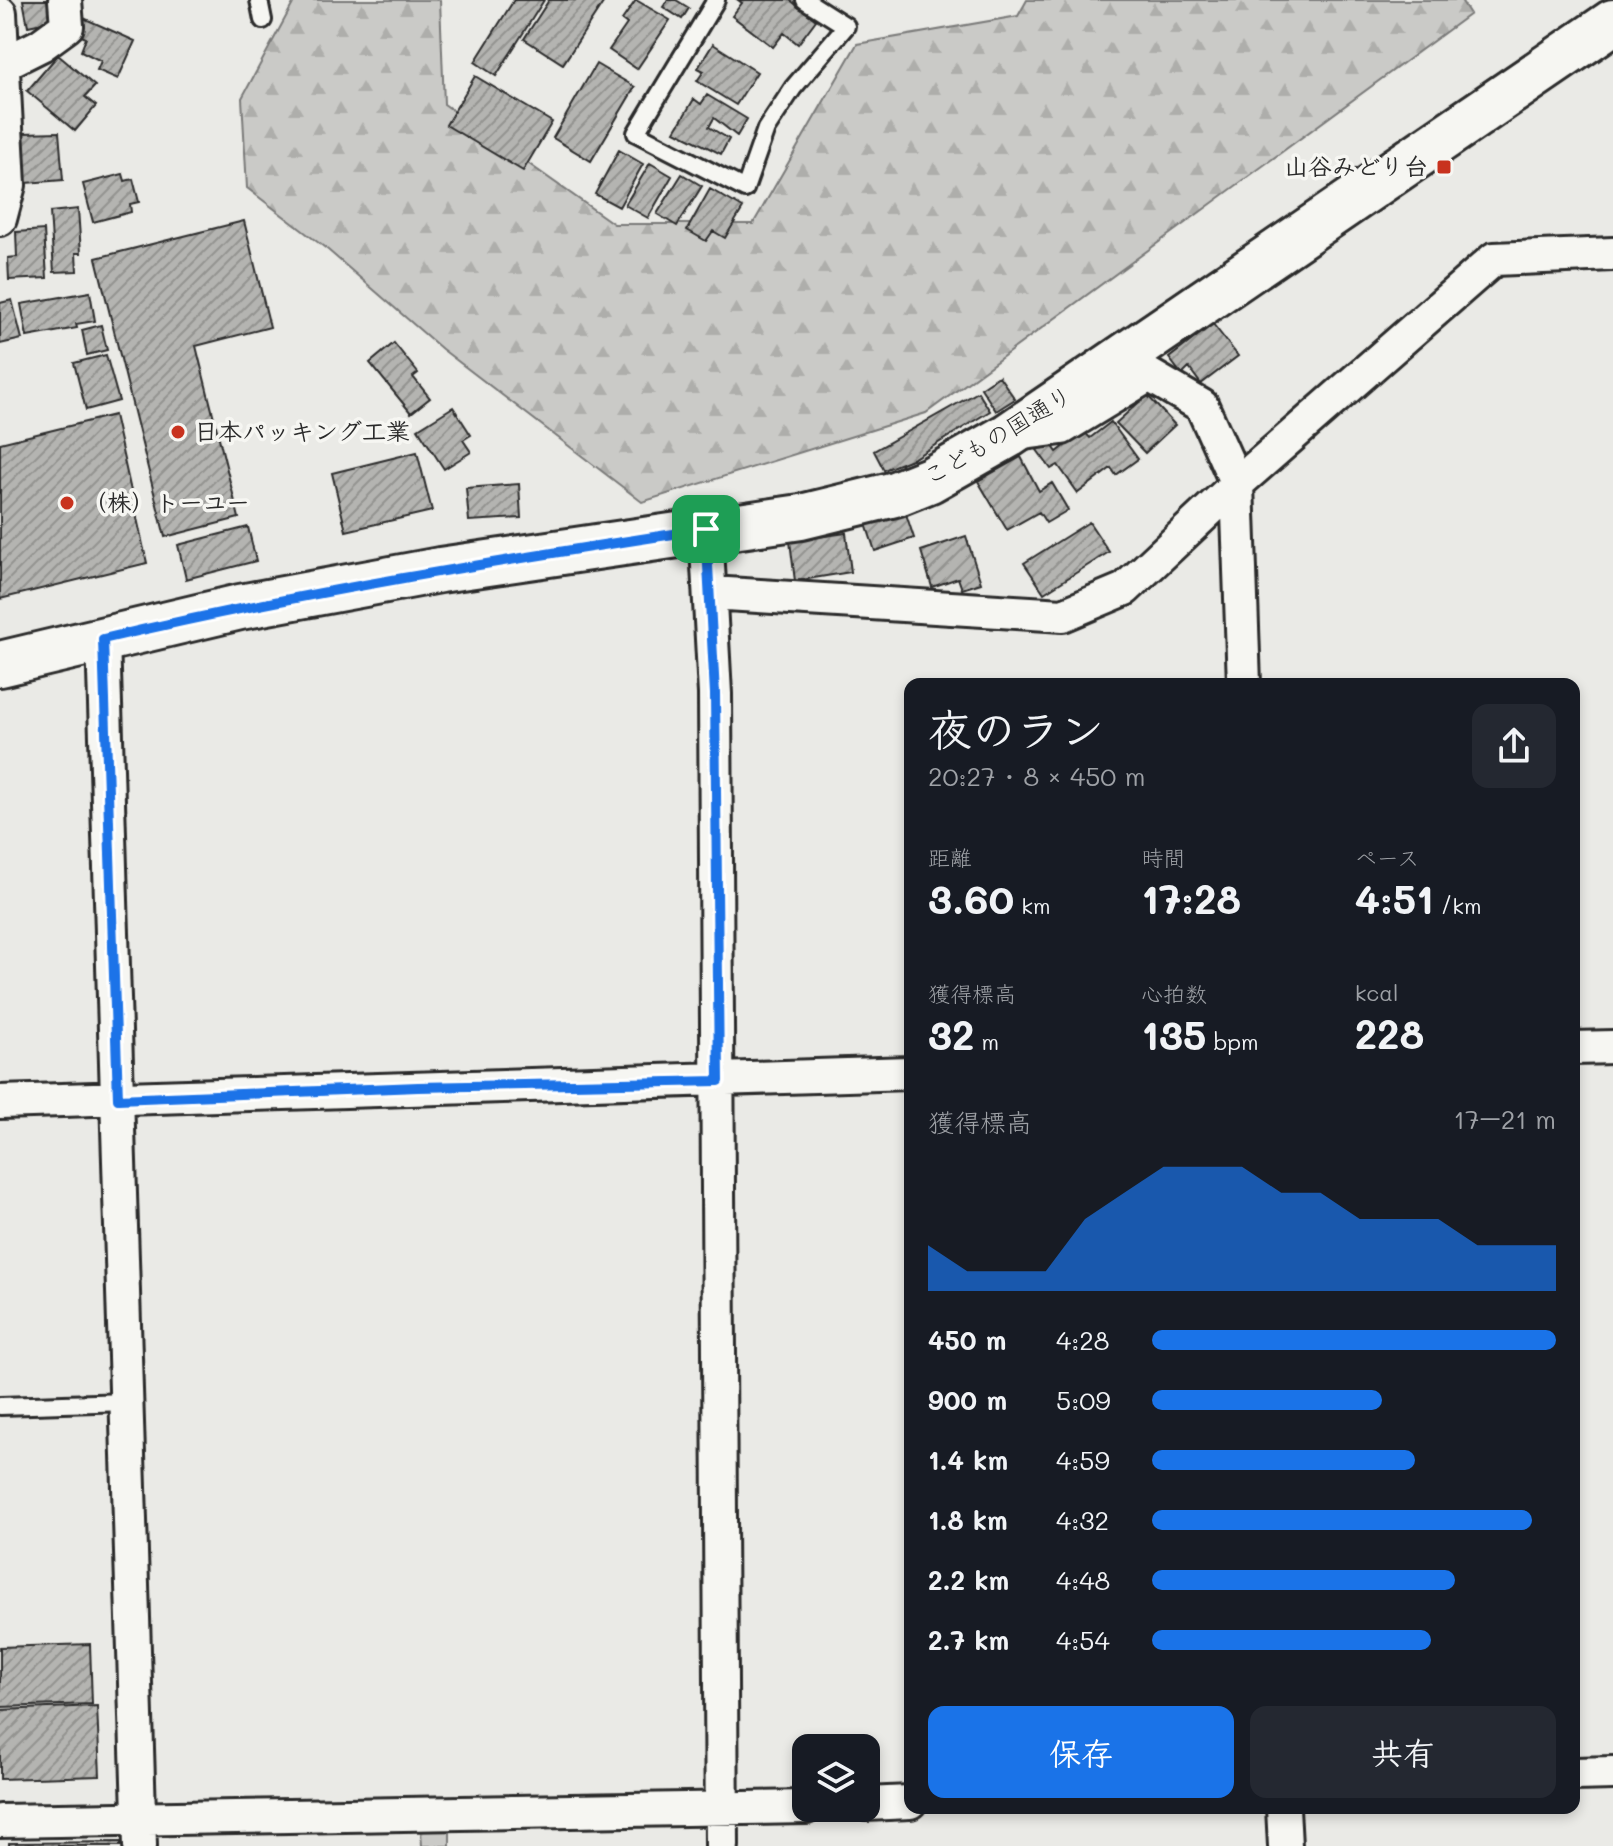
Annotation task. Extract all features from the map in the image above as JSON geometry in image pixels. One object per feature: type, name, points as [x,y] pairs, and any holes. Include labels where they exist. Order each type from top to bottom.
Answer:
[{"type":"main road","name":"こどもの国通り","points":[[0,664],[240,607],[440,570],[801,517],[895,494],[930,480],[1009,435],[1613,22]]},
{"type":"street","points":[[5,63],[41,45],[67,26],[65,0]]},
{"type":"street","points":[[0,13],[9,185],[0,219]]},
{"type":"street","points":[[711,593],[1063,615],[1125,589],[1237,484],[1494,259],[1613,254]]},
{"type":"street","points":[[1009,435],[1062,428],[1149,375],[1202,406],[1237,484],[1244,678]]},
{"type":"street","points":[[706,529],[711,593],[719,1081],[722,1846]]},
{"type":"street","points":[[103,639],[140,1832]]},
{"type":"street","points":[[1580,1048],[1613,1047]]},
{"type":"street","points":[[0,1102],[904,1073]]},
{"type":"street","points":[[1580,1774],[1613,1773]]},
{"type":"street","points":[[880,1803],[904,1802]]},
{"type":"street","points":[[0,1821],[140,1832],[792,1808]]},
{"type":"street","points":[[1283,1814],[1285,1846]]},
{"type":"lane","points":[[259,0],[263,20]]},
{"type":"lane","points":[[716,0],[636,133],[745,189],[766,129],[793,88],[846,26],[805,0]]},
{"type":"lane","points":[[0,1406],[127,1402]]},
{"type":"green space","points":[[295,0],[440,0],[444,104],[614,224],[753,224],[857,44],[1018,16],[1027,0],[1461,0],[1470,14],[926,413],[642,502],[442,349],[328,250],[247,188],[242,98]]},
{"type":"green space","points":[[450,1829],[450,1846],[422,1846],[421,1830]]},
{"type":"building","points":[[23,0],[48,0],[52,21],[28,26]]},
{"type":"building","points":[[514,0],[544,0],[496,76],[475,62]]},
{"type":"building","points":[[549,0],[605,0],[563,64],[524,39]]},
{"type":"building","points":[[636,0],[670,20],[637,69],[609,50],[627,24],[622,20]]},
{"type":"building","points":[[668,0],[676,0],[689,8],[682,19],[663,7]]},
{"type":"building","points":[[738,0],[790,0],[816,20],[798,44],[784,33],[773,47],[732,16],[742,3]]},
{"type":"building","points":[[79,16],[135,41],[118,79],[97,70],[101,61],[81,51],[86,38],[72,32]]},
{"type":"building","points":[[713,44],[757,72],[736,105],[697,81],[704,71],[698,68]]},
{"type":"building","points":[[58,55],[95,86],[85,97],[96,106],[75,131],[27,91]]},
{"type":"building","points":[[596,64],[635,87],[591,161],[553,138]]},
{"type":"building","points":[[475,76],[552,122],[523,171],[446,125]]},
{"type":"building","points":[[707,95],[747,119],[737,136],[714,118],[709,127],[729,139],[721,154],[675,131],[694,99],[701,104]]},
{"type":"building","points":[[59,132],[63,180],[26,183],[23,133]]},
{"type":"building","points":[[619,150],[643,164],[619,207],[595,194]]},
{"type":"building","points":[[650,163],[672,176],[648,218],[625,205]]},
{"type":"building","points":[[123,174],[125,181],[133,179],[139,202],[130,204],[131,212],[93,222],[83,184]]},
{"type":"building","points":[[682,174],[702,186],[677,226],[657,214]]},
{"type":"building","points":[[710,189],[743,208],[725,238],[713,231],[706,241],[687,230]]},
{"type":"building","points":[[78,209],[81,253],[76,253],[77,271],[54,272],[50,212]]},
{"type":"building","name":"日本パッキング工業","points":[[244,221],[270,327],[196,346],[239,518],[165,537],[96,258]]},
{"type":"building","points":[[44,230],[47,278],[9,280],[8,258],[17,257],[16,232]]},
{"type":"building","points":[[90,292],[95,321],[76,324],[77,328],[27,337],[21,304]]},
{"type":"building","points":[[12,300],[22,339],[0,344],[0,303]]},
{"type":"building","points":[[1213,324],[1238,356],[1201,384],[1189,368],[1182,375],[1169,358]]},
{"type":"building","points":[[101,325],[107,350],[87,355],[82,330]]},
{"type":"building","points":[[394,343],[418,373],[413,377],[430,398],[411,413],[370,363]]},
{"type":"building","points":[[106,355],[119,401],[86,410],[74,363]]},
{"type":"building","points":[[999,376],[1015,399],[996,411],[981,388]]},
{"type":"building","points":[[978,392],[990,411],[914,458],[884,470],[874,451]]},
{"type":"building","points":[[1147,395],[1175,425],[1145,453],[1116,423]]},
{"type":"building","points":[[453,407],[471,435],[463,440],[471,452],[444,469],[418,429]]},
{"type":"building","name":"（株）トーユー","points":[[114,415],[147,563],[0,599],[0,443]]},
{"type":"building","points":[[1111,422],[1138,459],[1116,475],[1111,468],[1078,493],[1058,465],[1051,469],[1037,450],[1049,441],[1057,452],[1084,431],[1090,438]]},
{"type":"building","points":[[417,452],[432,511],[346,531],[332,473]]},
{"type":"building","points":[[1021,457],[1039,491],[1052,483],[1068,510],[1046,523],[1039,512],[1007,530],[978,481]]},
{"type":"building","points":[[519,484],[521,518],[469,521],[466,488]]},
{"type":"building","points":[[905,511],[914,538],[875,551],[866,524]]},
{"type":"building","points":[[1089,522],[1109,552],[1044,593],[1024,563]]},
{"type":"building","points":[[248,527],[256,561],[186,579],[178,545]]},
{"type":"building","points":[[846,533],[851,572],[795,581],[790,541]]},
{"type":"building","points":[[966,536],[981,583],[962,589],[958,578],[932,587],[921,551]]},
{"type":"building","points":[[90,1644],[92,1704],[0,1707],[0,1647]]},
{"type":"building","points":[[97,1706],[100,1776],[0,1779],[0,1710]]},
{"type":"building","points":[[121,1842],[121,1846],[9,1846],[9,1843]]},
{"type":"place","name":"山谷みどり台","points":[[1444,167]]},
{"type":"place","name":"日本パッキング工業","points":[[178,432]]},
{"type":"place","name":"（株）トーユー","points":[[67,503]]},
{"type":"route","points":[[706,529],[715,694],[719,1081],[418,1087],[118,1099],[103,639],[240,607],[440,570],[706,529]]}]
